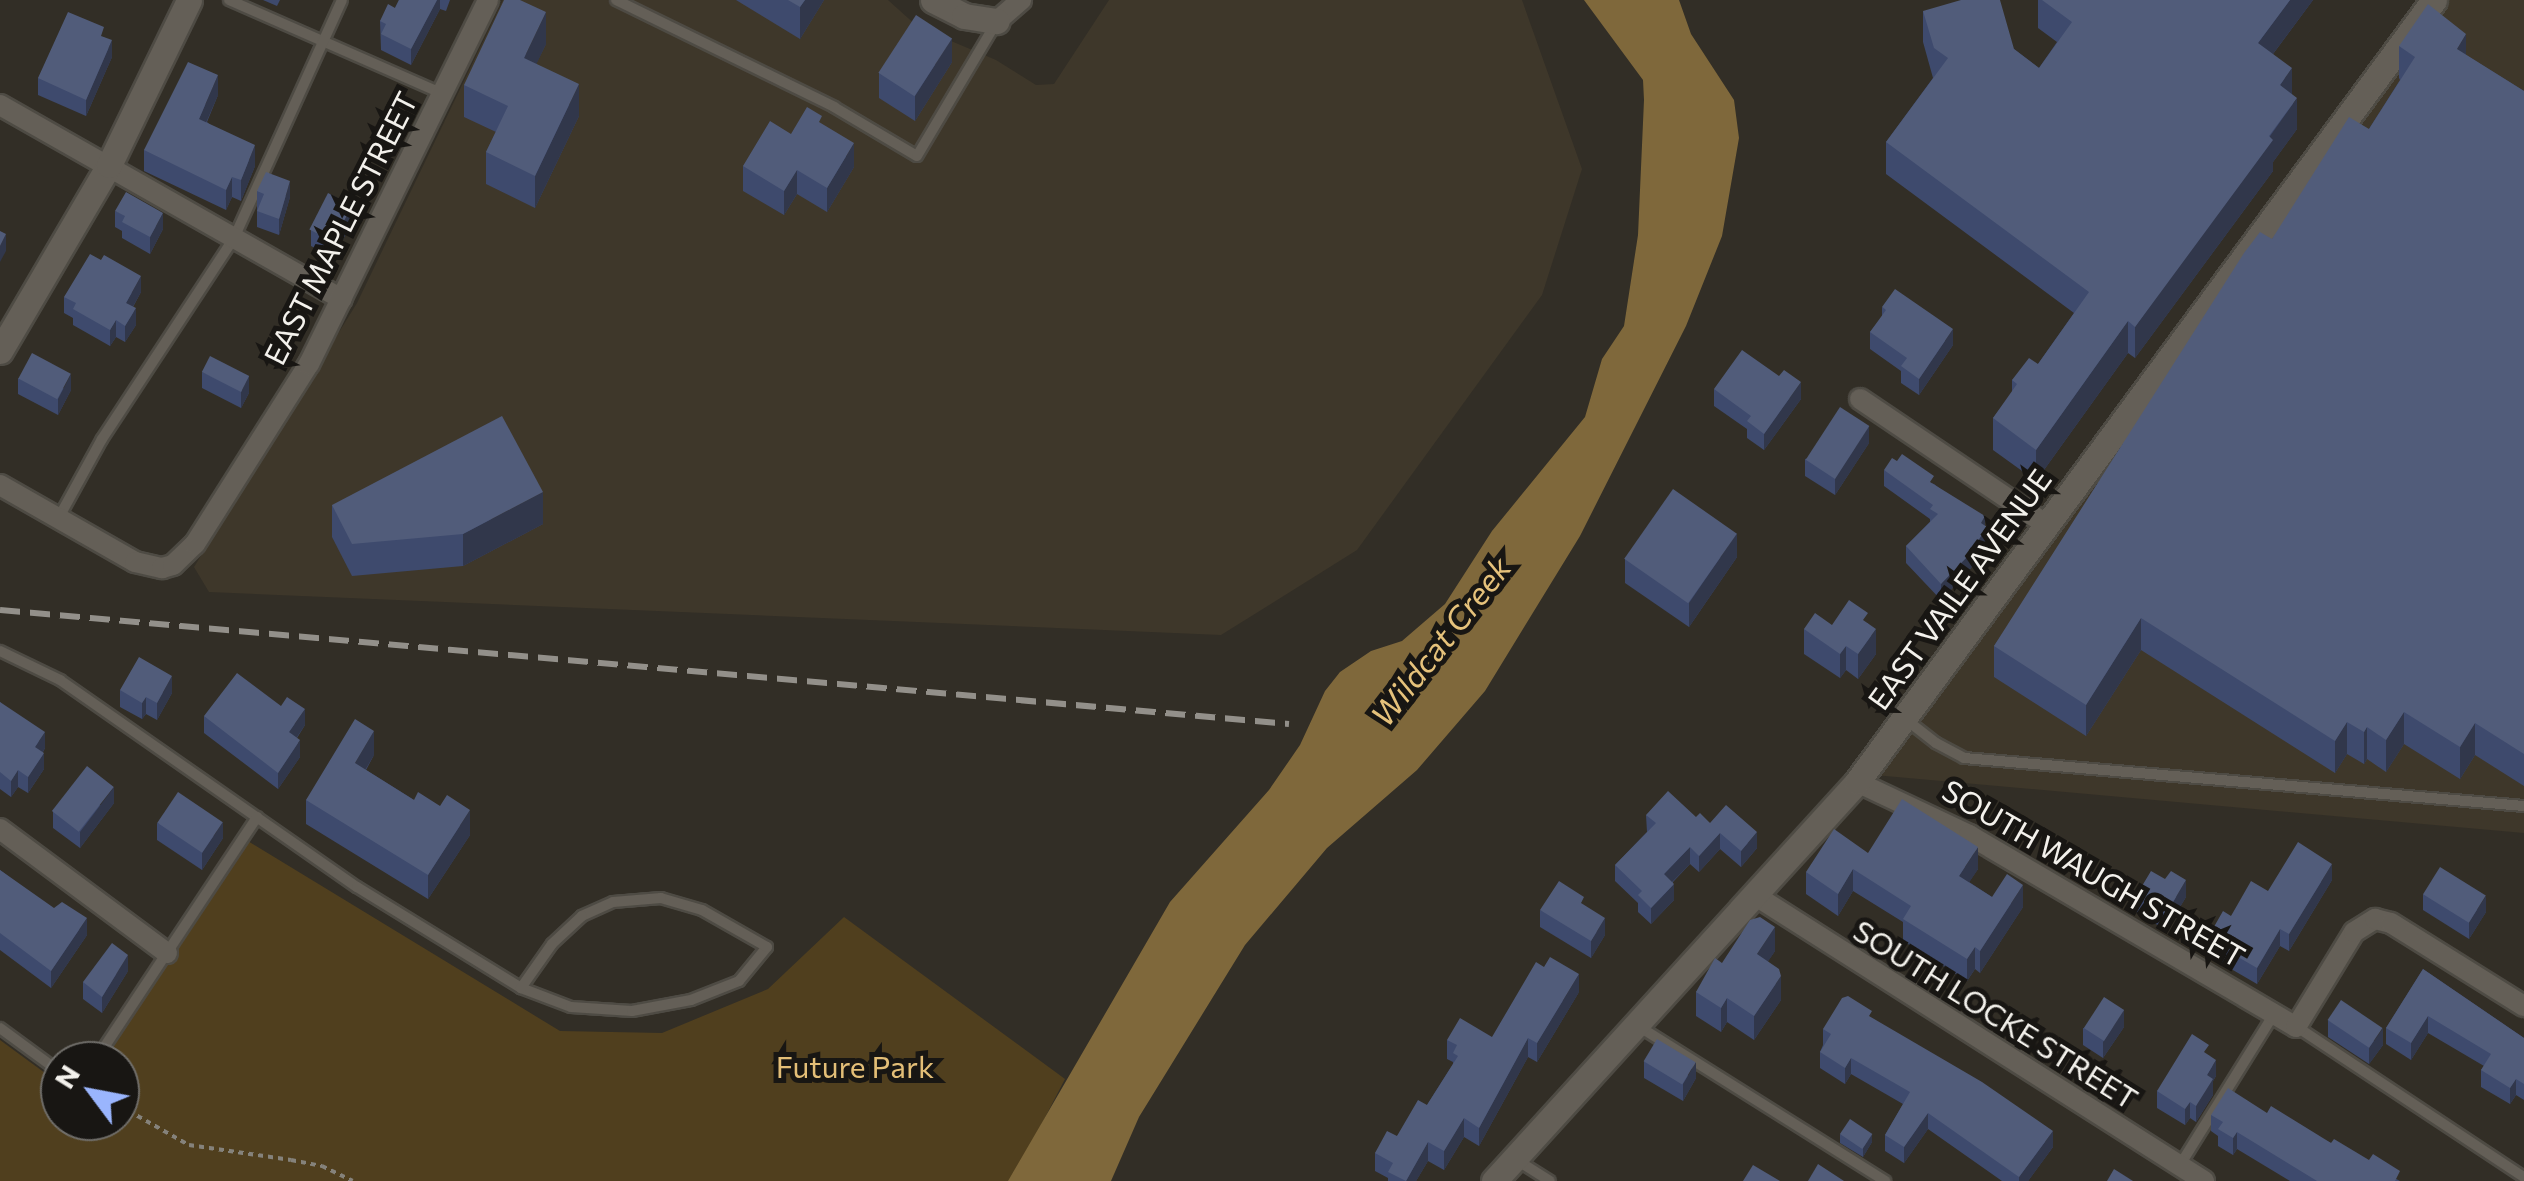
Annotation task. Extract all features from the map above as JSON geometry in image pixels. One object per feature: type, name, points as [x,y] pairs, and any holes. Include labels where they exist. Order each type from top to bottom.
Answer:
[{"type":"street","points":[[0,351],[109,165],[189,0]]},
{"type":"street","name":"EAST MAPLE STREET","points":[[58,520],[135,562],[162,568],[173,566],[196,544],[309,364],[488,0]]},
{"type":"street","points":[[934,0],[964,16],[997,21],[1022,0]]},
{"type":"street","name":"EAST VAILE AVENUE","points":[[1494,1181],[1858,782],[2434,0]]},
{"type":"street","points":[[0,105],[342,299]]},
{"type":"street","points":[[1860,400],[2047,525]]},
{"type":"street","points":[[0,486],[58,520]]},
{"type":"street","name":"SOUTH WAUGH STREET","points":[[1858,782],[1969,835],[2296,1027]]},
{"type":"street","points":[[0,829],[167,953]]},
{"type":"street","name":"SOUTH LOCKE STREET","points":[[1756,896],[2204,1181]]},
{"type":"street","points":[[2296,1027],[2354,932],[2375,919],[2391,923],[2524,1006]]},
{"type":"lane","points":[[229,0],[441,93]]},
{"type":"lane","points":[[58,520],[102,439],[234,238],[342,0]]},
{"type":"lane","points":[[616,0],[834,107],[917,156],[997,21]]},
{"type":"lane","points":[[0,652],[60,680],[357,887],[522,988],[570,1007],[632,1011],[691,1000],[739,981],[767,947],[702,910],[661,898],[613,902],[582,916],[552,944],[522,988]]},
{"type":"lane","points":[[1904,718],[1936,743],[1964,758],[2524,806]]},
{"type":"lane","points":[[108,1041],[256,818]]},
{"type":"lane","points":[[2180,1166],[2274,1014]]},
{"type":"lane","points":[[1637,1026],[1885,1181]]},
{"type":"lane","points":[[2296,1027],[2524,1176]]},
{"type":"lane","points":[[0,1028],[40,1057]]},
{"type":"lane","points":[[1514,1158],[1550,1181]]},
{"type":"path","points":[[140,1117],[189,1145],[322,1166],[353,1181]]},
{"type":"shaded area","points":[[503,0],[888,0],[918,27],[996,60],[1036,85],[1054,84],[1109,0],[1522,0],[1582,169],[1542,295],[1357,550],[1221,635],[209,592],[194,567],[357,303]]},
{"type":"shaded area","points":[[2434,0],[2524,0],[2524,833],[1863,774]]},
{"type":"green space","name":"Future Park","points":[[246,840],[560,1031],[662,1033],[768,989],[844,917],[1065,1079],[1012,1181],[0,1181],[0,1040],[40,1069],[40,1141],[140,1141],[140,1041],[117,1041]]},
{"type":"water","name":"Wildcat Creek","points":[[1584,0],[1679,0],[1691,34],[1734,100],[1739,138],[1722,236],[1686,326],[1580,536],[1485,691],[1417,770],[1327,848],[1245,945],[1139,1117],[1111,1181],[1008,1181],[1170,902],[1269,790],[1300,745],[1325,691],[1340,672],[1371,651],[1402,641],[1445,604],[1492,531],[1585,417],[1602,359],[1624,326],[1638,235],[1644,100],[1643,80]]},
{"type":"building","points":[[399,0],[437,0],[411,49],[381,34],[386,24],[380,21],[388,4],[395,8]]},
{"type":"building","points":[[504,0],[520,0],[546,12],[524,58],[579,84],[535,176],[486,152],[508,106],[464,85]]},
{"type":"building","points":[[1961,0],[2000,0],[2014,49],[2039,68],[2072,22],[2042,0],[2290,0],[2258,43],[2292,68],[2280,85],[2297,98],[2269,136],[2273,140],[2135,327],[2128,321],[2036,450],[1993,418],[2017,384],[2012,380],[2029,358],[2038,364],[2089,292],[1886,142],[1948,58],[1934,48],[1923,11]]},
{"type":"building","points":[[2428,4],[2466,34],[2457,49],[2524,91],[2524,754],[2475,723],[2460,747],[2404,712],[2386,740],[2367,727],[2364,732],[2347,722],[2335,741],[2141,618],[2086,705],[1994,646],[2244,253],[2260,232],[2272,239],[2349,117],[2369,129],[2415,57],[2399,46]]},
{"type":"building","points":[[68,12],[104,27],[101,36],[112,40],[86,100],[38,78]]},
{"type":"building","points":[[916,15],[952,38],[914,96],[878,73]]},
{"type":"building","points":[[188,62],[218,75],[199,119],[255,145],[241,180],[232,177],[226,190],[144,150]]},
{"type":"building","points":[[807,107],[822,116],[819,122],[854,143],[827,188],[797,170],[784,191],[743,166],[770,121],[791,134]]},
{"type":"building","points":[[266,172],[290,181],[279,219],[257,211],[264,194],[257,191]]},
{"type":"building","points":[[126,192],[163,213],[150,237],[122,222],[125,216],[115,211]]},
{"type":"building","points":[[328,193],[352,205],[333,242],[309,230]]},
{"type":"building","points":[[90,254],[101,260],[104,255],[141,276],[126,303],[136,308],[125,326],[116,320],[110,330],[73,309],[76,303],[64,297]]},
{"type":"building","points":[[1895,289],[1953,329],[1919,379],[1901,366],[1907,358],[1870,332]]},
{"type":"building","points":[[1742,350],[1779,376],[1784,370],[1801,382],[1764,434],[1747,421],[1751,416],[1714,389]]},
{"type":"building","points":[[32,353],[71,374],[57,399],[18,379]]},
{"type":"building","points":[[210,356],[249,376],[241,392],[202,372]]},
{"type":"building","points":[[1840,407],[1869,426],[1835,479],[1806,460]]},
{"type":"building","points":[[502,416],[543,492],[463,534],[352,544],[332,505]]},
{"type":"building","points":[[1902,454],[1934,476],[1930,482],[1985,516],[1981,523],[1987,527],[1969,555],[1941,584],[1906,546],[1938,514],[1930,509],[1933,505],[1884,470],[1892,458],[1897,461]]},
{"type":"building","points":[[1673,489],[1737,534],[1688,603],[1624,559]]},
{"type":"building","points":[[1849,600],[1868,613],[1863,620],[1876,629],[1858,654],[1846,646],[1840,654],[1804,629],[1815,613],[1832,625]]},
{"type":"building","points":[[139,657],[172,676],[157,703],[146,697],[142,703],[120,690]]},
{"type":"building","points":[[237,673],[281,706],[287,697],[305,709],[289,732],[300,740],[278,773],[204,716]]},
{"type":"building","points":[[0,702],[45,732],[35,747],[44,753],[28,777],[18,770],[11,781],[0,772]]},
{"type":"building","points":[[355,719],[374,731],[355,763],[414,800],[418,792],[440,806],[447,795],[470,810],[428,875],[306,800]]},
{"type":"building","points":[[87,766],[114,787],[79,832],[52,811]]},
{"type":"building","points":[[1668,791],[1696,817],[1700,813],[1710,823],[1726,805],[1757,832],[1741,851],[1720,833],[1699,856],[1690,847],[1664,874],[1674,884],[1651,908],[1638,895],[1642,891],[1615,865],[1656,823],[1646,815]]},
{"type":"building","points":[[178,792],[223,822],[202,853],[157,823]]},
{"type":"building","points":[[1902,799],[1978,847],[1959,876],[1992,897],[2007,874],[2023,885],[1980,951],[1975,947],[1967,959],[1903,919],[1911,906],[1853,869],[1838,894],[1806,872],[1834,829],[1868,853]]},
{"type":"building","points":[[2298,842],[2332,864],[2289,934],[2280,929],[2257,968],[2207,939],[2223,911],[2231,916],[2251,881],[2268,891]]},
{"type":"building","points":[[2440,867],[2486,896],[2469,923],[2423,894]]},
{"type":"building","points":[[0,870],[54,908],[62,902],[87,918],[51,971],[0,933]]},
{"type":"building","points":[[2151,871],[2165,879],[2171,871],[2186,880],[2166,914],[2136,896]]},
{"type":"building","points":[[1559,881],[1584,897],[1581,903],[1605,918],[1591,941],[1540,910]]},
{"type":"building","points":[[1760,917],[1775,927],[1757,954],[1779,969],[1781,976],[1754,1016],[1727,998],[1721,1008],[1696,992],[1715,958],[1722,963],[1750,920]]},
{"type":"building","points":[[112,943],[128,955],[102,997],[83,982]]},
{"type":"building","points":[[1550,957],[1579,974],[1537,1043],[1528,1038],[1479,1128],[1464,1118],[1444,1151],[1428,1142],[1406,1181],[1388,1172],[1393,1163],[1375,1153],[1387,1131],[1397,1136],[1418,1100],[1427,1105],[1458,1056],[1453,1053],[1457,1045],[1447,1040],[1460,1018],[1492,1037],[1536,962],[1544,967]]},
{"type":"building","points":[[2423,969],[2524,1038],[2524,1084],[2516,1079],[2510,1088],[2481,1070],[2491,1054],[2428,1016],[2411,1043],[2386,1028]]},
{"type":"building","points":[[1848,996],[1872,1011],[1869,1016],[1982,1082],[2053,1131],[2019,1177],[1928,1113],[1904,1147],[1885,1135],[1910,1092],[1851,1058],[1845,1068],[1820,1052],[1831,1034],[1823,1029],[1842,998]]},
{"type":"building","points":[[2104,997],[2124,1010],[2104,1041],[2084,1028]]},
{"type":"building","points":[[2341,1000],[2382,1028],[2369,1048],[2328,1020]]},
{"type":"building","points":[[2192,1034],[2209,1045],[2204,1052],[2216,1060],[2207,1075],[2213,1079],[2196,1106],[2190,1102],[2185,1109],[2157,1091]]},
{"type":"building","points":[[1657,1039],[1696,1062],[1682,1084],[1644,1061]]},
{"type":"building","points":[[2228,1088],[2267,1113],[2271,1106],[2331,1143],[2334,1139],[2369,1160],[2373,1154],[2400,1171],[2395,1181],[2317,1181],[2237,1132],[2233,1138],[2218,1129],[2223,1122],[2211,1115]]},
{"type":"building","points":[[1850,1119],[1872,1134],[1862,1149],[1840,1134]]},
{"type":"building","points":[[1818,1164],[1844,1181],[1808,1181]]},
{"type":"building","points":[[1753,1165],[1780,1181],[1743,1181]]},
{"type":"building","points":[[2114,1169],[2133,1181],[2107,1181]]},
{"type":"railway","points":[[0,610],[1289,724]]}]
